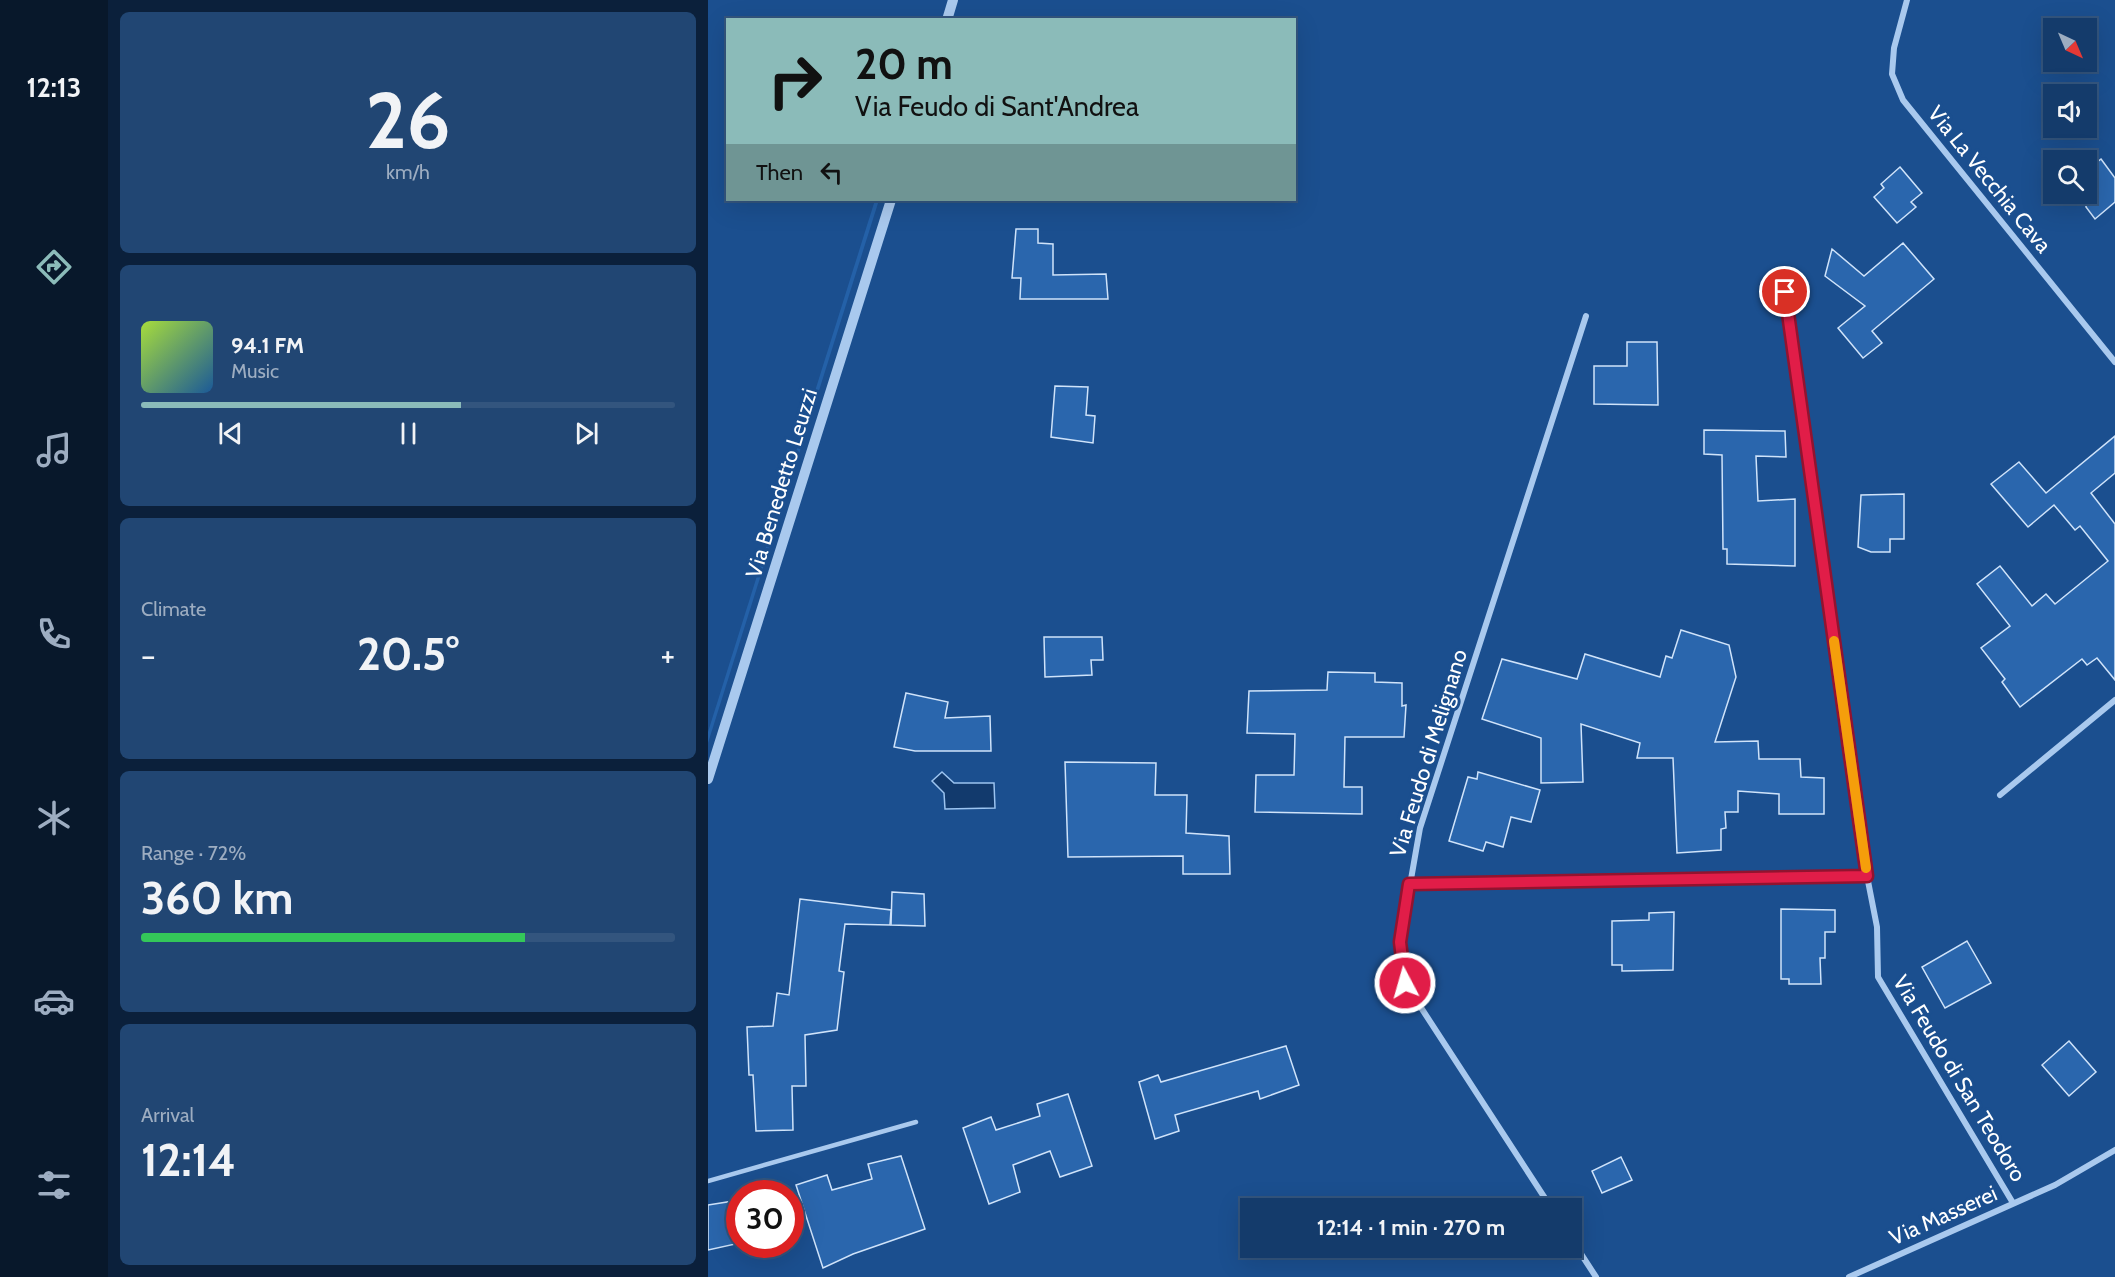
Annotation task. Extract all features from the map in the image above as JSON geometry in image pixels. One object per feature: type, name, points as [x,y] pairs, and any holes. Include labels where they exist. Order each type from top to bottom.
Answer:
[{"type":"street","points":[[948,18],[953,0]]},
{"type":"street","name":"Via La Vecchia Cava","points":[[1907,0],[1893,48],[1892,74],[1902,100],[2115,362]]},
{"type":"street","name":"Via Benedetto Leuzzi","points":[[708,779],[891,201]]},
{"type":"street","name":"Via Feudo di San Teodoro","points":[[1785,292],[1867,876],[1877,927],[1878,977],[2013,1203]]},
{"type":"street","name":"Via Feudo di Melignano","points":[[1545,1198],[1405,983],[1400,942],[1420,828],[1586,316]]},
{"type":"street","points":[[2000,795],[2115,700]]},
{"type":"street","points":[[1409,884],[1867,876]]},
{"type":"street","name":"Via Masserei","points":[[1849,1277],[2055,1185],[2115,1150]]},
{"type":"street","points":[[1582,1255],[1596,1277]]},
{"type":"lane","points":[[708,1181],[916,1122]]},
{"type":"shaded area","points":[[875,201],[879,201],[708,743],[708,732]]},
{"type":"shaded area","points":[[942,772],[954,783],[994,783],[995,808],[945,809],[944,793],[932,781]]},
{"type":"building","points":[[2101,159],[2115,178],[2115,202],[2095,219],[2086,204],[2097,204],[2097,162]]},
{"type":"building","points":[[1900,167],[1922,193],[1911,202],[1916,207],[1897,223],[1874,197],[1884,188],[1881,184]]},
{"type":"building","points":[[1016,229],[1038,229],[1038,243],[1053,244],[1053,275],[1106,274],[1108,299],[1020,299],[1021,278],[1012,278]]},
{"type":"building","points":[[1903,243],[1934,279],[1872,331],[1882,343],[1863,358],[1838,328],[1865,306],[1825,276],[1832,249],[1864,276]]},
{"type":"building","points":[[1627,342],[1657,342],[1658,405],[1594,404],[1594,366],[1627,366]]},
{"type":"building","points":[[1055,386],[1088,387],[1086,415],[1095,416],[1093,443],[1051,437]]},
{"type":"building","points":[[1704,430],[1785,431],[1786,457],[1756,456],[1758,501],[1795,499],[1795,566],[1727,564],[1727,549],[1723,549],[1722,455],[1704,454]]},
{"type":"building","points":[[2115,436],[2115,473],[2091,493],[2115,524],[2115,680],[2097,658],[2087,665],[2082,659],[2020,707],[2002,682],[2005,679],[1981,648],[2010,626],[1977,584],[2000,566],[2032,606],[2046,594],[2055,604],[2108,561],[2080,526],[2075,530],[2054,505],[2028,527],[1991,484],[2019,462],[2046,493]]},
{"type":"building","points":[[1904,494],[1904,539],[1890,539],[1890,552],[1871,552],[1858,547],[1861,495]]},
{"type":"building","points":[[1681,630],[1729,645],[1736,677],[1715,742],[1758,741],[1759,759],[1800,759],[1801,777],[1824,778],[1824,814],[1779,814],[1779,794],[1738,791],[1738,812],[1725,812],[1726,828],[1721,829],[1721,850],[1677,853],[1673,758],[1637,758],[1640,743],[1581,724],[1583,782],[1541,783],[1541,738],[1482,719],[1502,659],[1577,679],[1585,654],[1660,677],[1666,656],[1672,658]]},
{"type":"building","points":[[1044,637],[1102,637],[1103,660],[1091,660],[1092,675],[1045,677]]},
{"type":"building","points":[[1328,672],[1375,673],[1375,682],[1402,683],[1402,706],[1406,705],[1404,737],[1345,737],[1344,787],[1362,787],[1362,814],[1255,812],[1256,775],[1294,775],[1295,734],[1247,733],[1249,691],[1327,690]]},
{"type":"building","points":[[906,693],[948,702],[945,718],[990,716],[991,751],[915,751],[894,747]]},
{"type":"building","points":[[1065,762],[1156,763],[1155,795],[1187,795],[1186,833],[1229,836],[1230,874],[1183,874],[1183,856],[1068,857]]},
{"type":"building","points":[[1478,772],[1540,790],[1531,822],[1511,817],[1503,847],[1486,842],[1483,851],[1449,841],[1468,777],[1477,779]]},
{"type":"building","points":[[892,892],[924,894],[925,926],[891,925]]},
{"type":"building","points":[[800,899],[891,910],[890,925],[845,924],[839,971],[844,972],[837,1030],[805,1035],[806,1086],[792,1086],[793,1130],[756,1131],[753,1075],[749,1075],[747,1027],[773,1026],[777,993],[789,995]]},
{"type":"building","points":[[1781,909],[1835,910],[1835,932],[1825,932],[1825,958],[1820,958],[1821,984],[1789,984],[1789,979],[1781,979]]},
{"type":"building","points":[[1674,912],[1673,970],[1622,971],[1622,965],[1612,965],[1612,921],[1649,920],[1649,913]]},
{"type":"building","points":[[1967,941],[1991,983],[1945,1008],[1922,967]]},
{"type":"building","points":[[2069,1041],[2096,1072],[2069,1096],[2042,1065]]},
{"type":"building","points":[[1286,1046],[1299,1085],[1260,1099],[1258,1091],[1175,1115],[1179,1131],[1155,1139],[1139,1082],[1158,1075],[1161,1082]]},
{"type":"building","points":[[1068,1094],[1092,1166],[1060,1177],[1050,1151],[1013,1165],[1020,1192],[989,1204],[963,1128],[991,1117],[996,1130],[1040,1116],[1037,1104]]},
{"type":"building","points":[[901,1156],[925,1229],[853,1254],[823,1268],[804,1210],[804,1182],[827,1175],[832,1190],[872,1179],[868,1164]]},
{"type":"building","points":[[1621,1157],[1632,1180],[1602,1193],[1592,1171]]},
{"type":"building","points":[[726,1202],[726,1246],[708,1250],[708,1205]]},
{"type":"slow traffic","points":[[1834,641],[1866,868]]},
{"type":"route","points":[[1405,983],[1400,942],[1409,884],[1867,876],[1785,292]]}]
